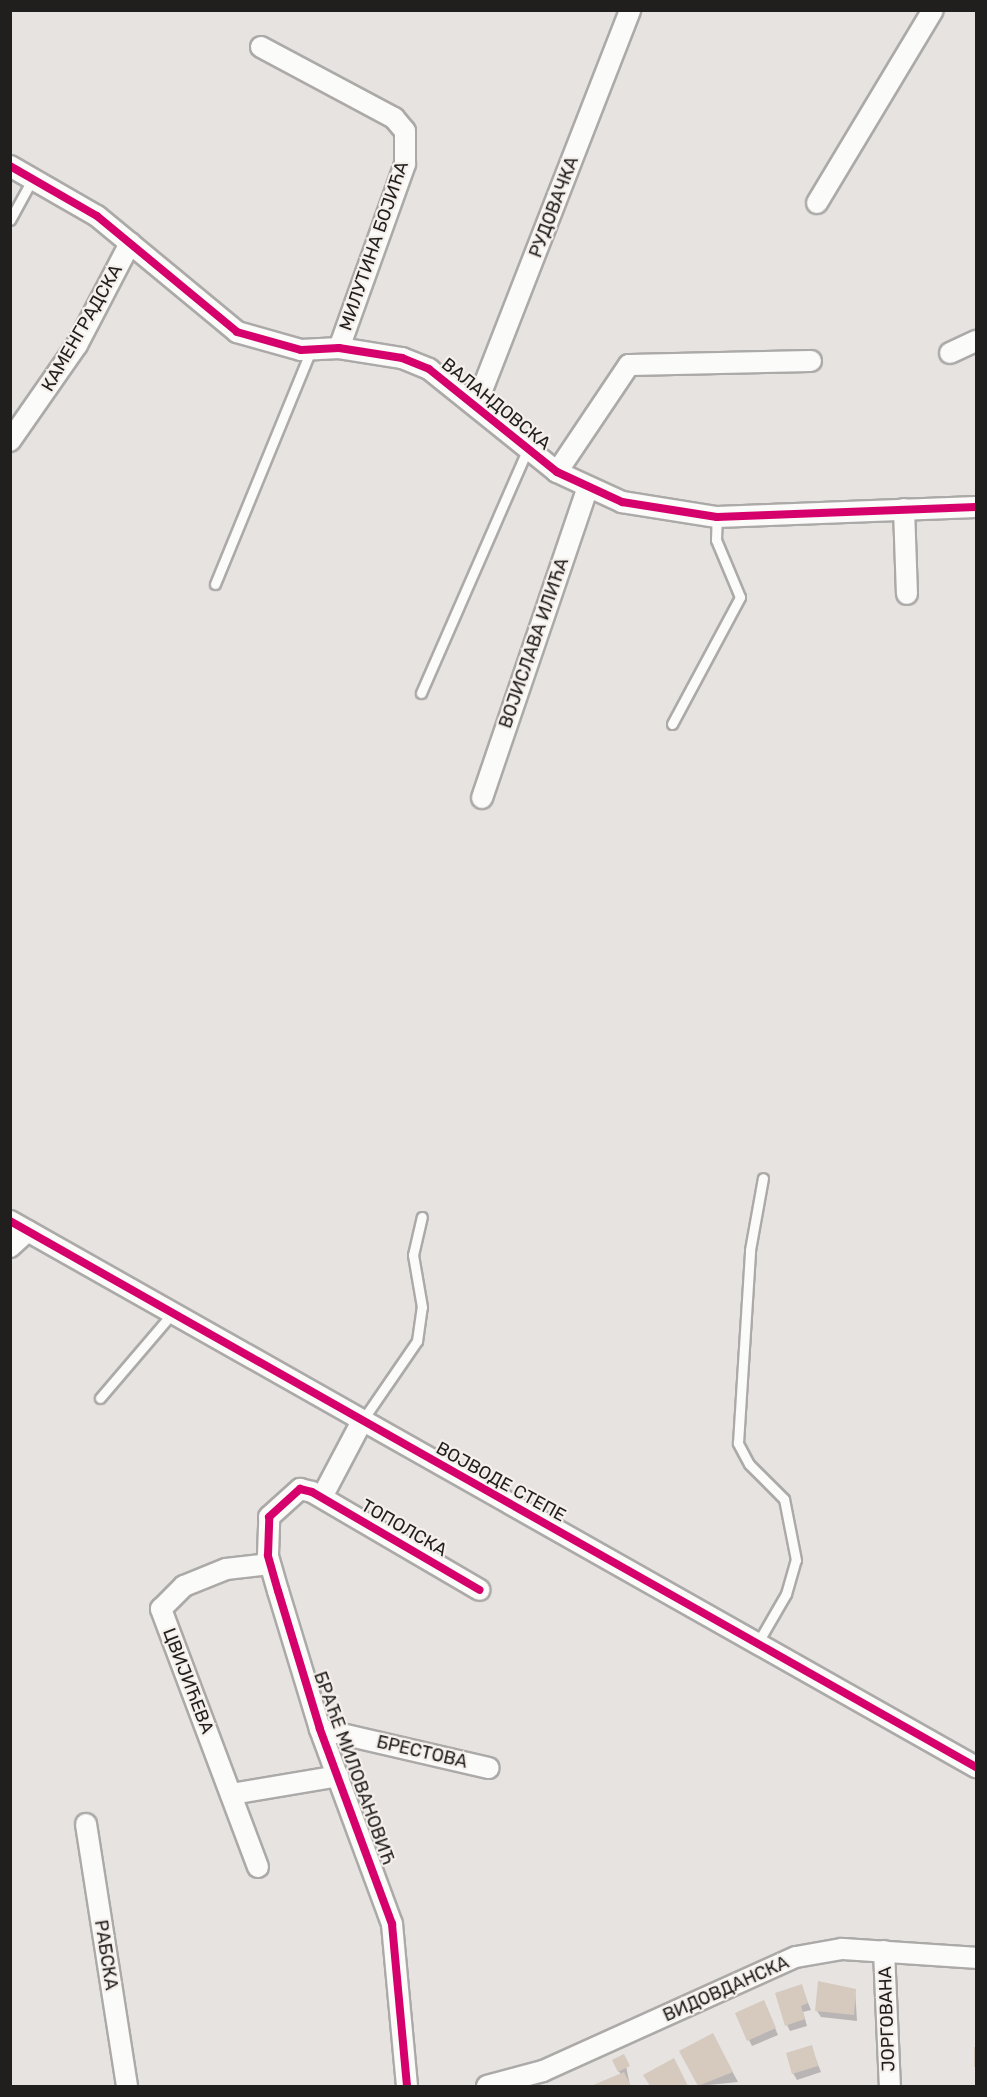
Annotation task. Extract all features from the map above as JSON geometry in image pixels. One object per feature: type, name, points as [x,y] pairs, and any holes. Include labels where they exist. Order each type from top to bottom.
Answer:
[{"type":"street","name":"РУДОВАЧКА","points":[[477,403],[630,10]]},
{"type":"street","points":[[817,203],[933,10]]},
{"type":"street","name":"МИЛУТИНА БОЈИЋА","points":[[261,47],[394,118],[405,131],[405,164],[339,348]]},
{"type":"street","name":"ВАЛАНДОВСКА","points":[[10,166],[34,176],[130,243],[237,332],[264,343],[311,350],[339,348],[420,365],[477,403],[557,472],[587,489],[622,502],[717,517],[976,507]]},
{"type":"street","name":"КАМЕНГРАДСКА","points":[[10,441],[77,345],[130,243]]},
{"type":"street","points":[[950,353],[976,341]]},
{"type":"street","points":[[557,472],[629,365],[811,361]]},
{"type":"street","name":"ВОЈИСЛАВА ИЛИЋА","points":[[482,798],[587,489]]},
{"type":"street","points":[[904,509],[907,594]]},
{"type":"street","points":[[10,1247],[19,1226]]},
{"type":"street","name":"ВОЈВОДЕ СТЕПЕ","points":[[19,1226],[171,1315],[976,1767]]},
{"type":"street","points":[[317,1494],[362,1421]]},
{"type":"street","name":"БРАЋЕ МИЛОВАНОВИЋ","points":[[317,1494],[300,1489],[269,1517],[270,1564],[320,1729],[392,1924],[407,2086]]},
{"type":"street","name":"ТОПОЛСКА","points":[[317,1494],[480,1590]]},
{"type":"street","name":"ЦВИЈИЋЕВА","points":[[258,1867],[161,1609],[184,1586],[226,1569],[270,1564]]},
{"type":"street","name":"БРЕСТОВА","points":[[320,1729],[489,1768]]},
{"type":"street","points":[[232,1794],[338,1776]]},
{"type":"street","name":"РАБСКА","points":[[86,1824],[127,2086]]},
{"type":"street","name":"ВИДОВДАНСКА","points":[[487,2086],[543,2071],[796,1957],[842,1949],[976,1958]]},
{"type":"street","name":"ЈОРГОВАНА","points":[[884,1951],[890,2086]]},
{"type":"lane","points":[[10,220],[34,176]]},
{"type":"lane","points":[[215,584],[311,350]]},
{"type":"lane","points":[[421,693],[528,447]]},
{"type":"lane","points":[[672,724],[740,597],[716,540],[717,517]]},
{"type":"lane","points":[[757,1644],[786,1594],[796,1560],[784,1499],[748,1464],[738,1443],[750,1250],[763,1178]]},
{"type":"lane","points":[[362,1421],[417,1341],[422,1307],[413,1255],[422,1217]]},
{"type":"lane","points":[[100,1398],[171,1315]]},
{"type":"building","points":[[818,1981],[856,1989],[854,2015],[815,2011]]},
{"type":"building","points":[[802,1984],[808,2003],[801,2006],[805,2019],[785,2026],[775,1993]]},
{"type":"building","points":[[764,2000],[776,2028],[747,2041],[735,2013]]},
{"type":"building","points":[[713,2033],[733,2072],[698,2086],[679,2051]]},
{"type":"building","points":[[812,2045],[818,2066],[792,2074],[786,2053]]},
{"type":"building","points":[[974,2047],[976,2047],[976,2067],[974,2067]]},
{"type":"building","points":[[624,2054],[630,2066],[618,2072],[612,2060]]},
{"type":"building","points":[[674,2058],[688,2086],[650,2086],[643,2075]]},
{"type":"building","points":[[624,2072],[631,2086],[591,2086]]},
{"type":"cycle path","points":[[10,166],[97,216],[237,332],[301,350],[339,348],[402,358],[429,369],[557,472],[622,502],[717,517],[976,507]]},
{"type":"cycle path","points":[[10,1221],[976,1767]]},
{"type":"cycle path","points":[[407,2086],[392,1924],[320,1729],[278,1591],[268,1555],[269,1517],[300,1489],[312,1492],[480,1590]]}]
